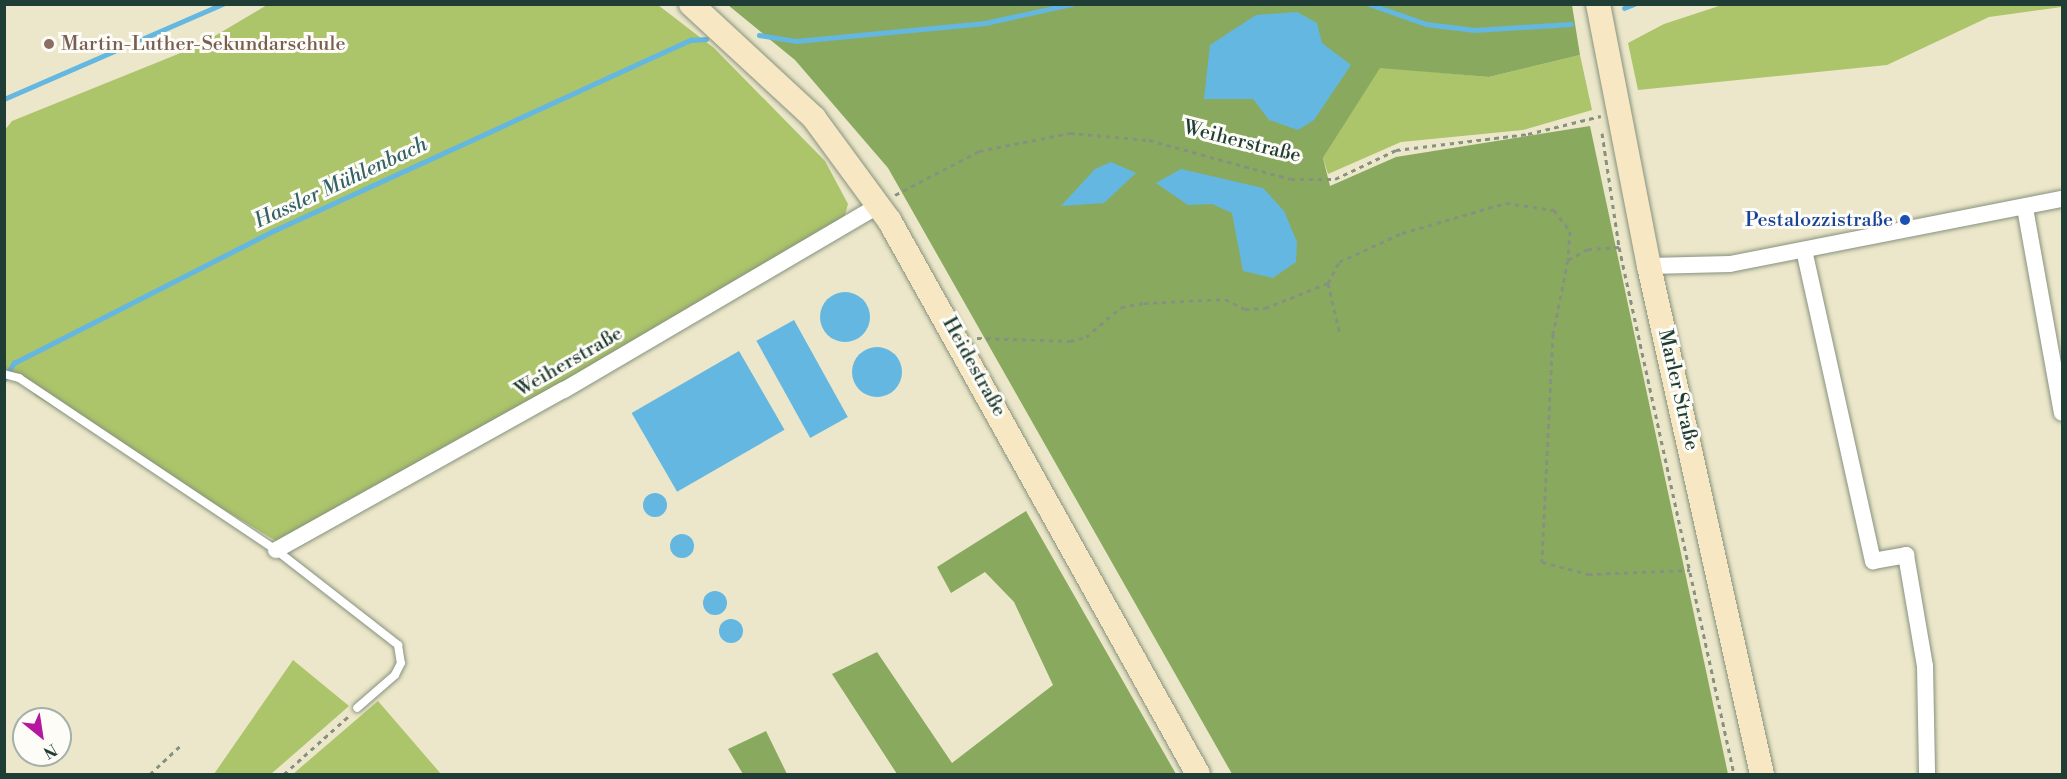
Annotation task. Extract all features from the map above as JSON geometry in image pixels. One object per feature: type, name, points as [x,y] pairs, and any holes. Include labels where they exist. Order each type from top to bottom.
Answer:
[{"type":"main road","name":"Heidestraße","points":[[691,4],[807,111],[886,200],[961,343],[1198,774]]},
{"type":"main road","name":"Marler Straße","points":[[1598,4],[1608,111],[1649,266],[1762,774]]},
{"type":"street","points":[[1649,266],[1730,264],[2062,199]]},
{"type":"street","name":"Weiherstraße","points":[[276,550],[886,200]]},
{"type":"street","points":[[2025,208],[2062,413]]},
{"type":"street","points":[[1804,250],[1874,561],[1906,555],[1925,666],[1928,774]]},
{"type":"lane","points":[[4,374],[19,378],[276,550],[398,645],[401,663],[395,675],[357,708]]},
{"type":"path","name":"Weiherstraße","points":[[886,200],[979,151],[1070,133],[1149,140],[1291,179],[1335,179],[1396,150],[1528,134],[1608,111]]},
{"type":"path","points":[[1608,111],[1601,159],[1734,774]]},
{"type":"path","points":[[961,343],[983,336],[1020,343],[1070,341],[1086,337],[1121,307],[1225,299],[1245,309],[1265,308],[1328,283],[1339,262],[1402,233],[1506,203],[1554,210],[1570,231],[1569,260],[1553,334],[1542,562],[1588,574],[1690,570]]},
{"type":"path","points":[[1569,260],[1588,249],[1619,247]]},
{"type":"path","points":[[1328,283],[1340,334]]},
{"type":"path","points":[[284,774],[357,708]]},
{"type":"path","points":[[150,774],[181,745]]},
{"type":"green space","points":[[1725,4],[2062,4],[2062,7],[1989,17],[1887,65],[1638,90],[1628,43],[1664,24]]},
{"type":"green space","points":[[267,5],[658,5],[714,48],[825,161],[848,204],[843,222],[281,544],[36,396],[19,378],[5,374],[4,131],[12,121],[198,46]]},
{"type":"green space","points":[[728,5],[1572,5],[1580,55],[1489,77],[1380,68],[1323,158],[1330,186],[1396,157],[1590,126],[1728,774],[1232,774],[888,168],[795,60]]},
{"type":"green space","points":[[1580,55],[1592,110],[1523,130],[1401,142],[1328,174],[1323,158],[1380,67],[1489,77]]},
{"type":"green space","points":[[1026,511],[1176,774],[897,774],[832,674],[877,652],[952,763],[1053,685],[1014,602],[985,572],[951,593],[937,567]]},
{"type":"green space","points":[[293,660],[349,706],[271,774],[214,774]]},
{"type":"green space","points":[[378,701],[441,774],[293,774]]},
{"type":"green space","points":[[766,731],[787,774],[743,774],[728,749]]},
{"type":"water","points":[[1297,12],[1317,23],[1322,43],[1351,65],[1314,120],[1298,130],[1269,120],[1253,99],[1204,99],[1210,45],[1256,15]]},
{"type":"water","points":[[1111,162],[1136,173],[1104,203],[1061,206],[1095,169]]},
{"type":"water","points":[[1181,169],[1263,188],[1284,211],[1297,242],[1296,262],[1273,278],[1243,271],[1232,213],[1212,204],[1188,205],[1156,183]]},
{"type":"water","points":[[840,292],[850,292],[863,299],[870,312],[870,322],[863,335],[850,342],[840,342],[831,338],[824,331],[820,322],[820,312],[824,303],[831,296]]},
{"type":"water","points":[[794,320],[848,417],[810,438],[756,341]]},
{"type":"water","points":[[872,347],[882,347],[895,354],[902,367],[902,377],[895,390],[882,397],[872,397],[863,393],[856,386],[852,377],[852,367],[856,358],[863,351]]},
{"type":"water","points":[[739,351],[784,430],[677,492],[632,413]]},
{"type":"water","points":[[655,493],[660,494],[666,500],[666,510],[660,516],[655,517],[650,516],[644,510],[643,505],[644,500],[650,494]]},
{"type":"water","points":[[682,534],[687,535],[693,541],[693,551],[687,557],[682,558],[677,557],[671,551],[670,546],[671,541],[677,535]]},
{"type":"water","points":[[715,591],[724,594],[727,603],[724,612],[715,615],[706,612],[703,603],[706,594]]},
{"type":"water","points":[[731,619],[740,622],[743,631],[740,640],[731,643],[722,640],[719,631],[722,622]]},
{"type":"waterway","points":[[4,99],[223,4]]},
{"type":"waterway","name":"Hassler Mühlenbach","points":[[759,35],[796,41],[985,23],[1072,4]]},
{"type":"waterway","name":"Hassler Mühlenbach","points":[[1369,4],[1426,24],[1475,30],[1571,24]]},
{"type":"waterway","points":[[1624,8],[1634,4]]},
{"type":"waterway","name":"Hassler Mühlenbach","points":[[4,380],[14,363],[273,231],[691,40],[706,39]]},
{"type":"place","name":"Martin-Luther-Sekundarschule","points":[[49,44]]},
{"type":"place","name":"Pestalozzistraße","points":[[1905,220]]}]
